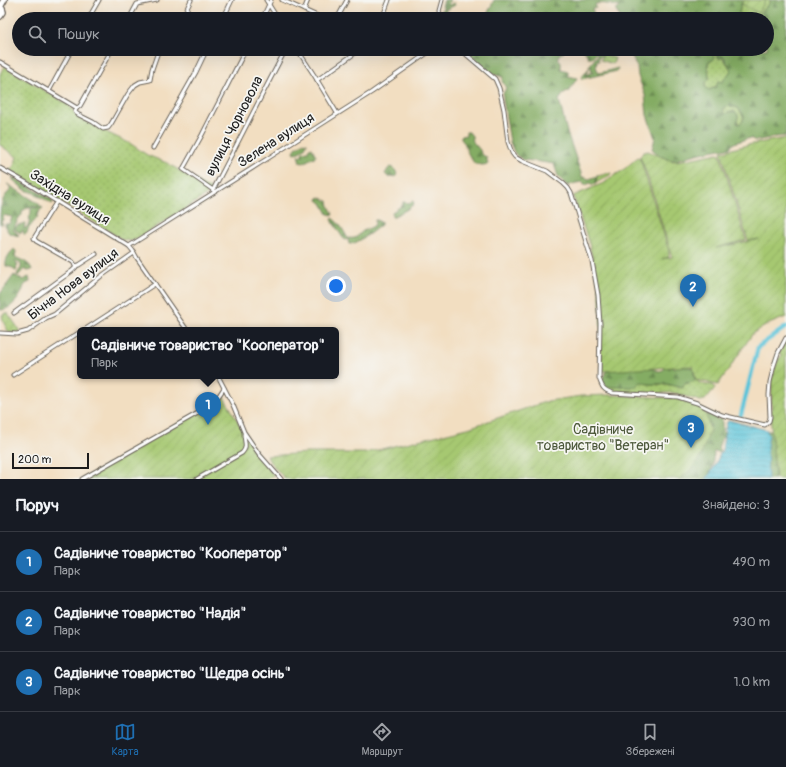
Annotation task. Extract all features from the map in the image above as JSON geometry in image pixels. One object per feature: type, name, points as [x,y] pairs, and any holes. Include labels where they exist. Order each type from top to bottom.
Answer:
[{"type":"highway","points":[[0,16],[3,12],[0,7],[4,0]]},
{"type":"street","points":[[92,12],[99,0]]},
{"type":"street","points":[[133,12],[137,4],[157,0]]},
{"type":"street","points":[[185,12],[191,0]]},
{"type":"street","points":[[226,12],[232,0]]},
{"type":"street","points":[[266,0],[273,12]]},
{"type":"street","points":[[265,12],[271,0]]},
{"type":"street","points":[[282,0],[308,12]]},
{"type":"street","points":[[304,10],[308,0]]},
{"type":"street","points":[[341,12],[347,0]]},
{"type":"street","points":[[385,12],[389,0]]},
{"type":"street","points":[[439,12],[442,0]]},
{"type":"street","points":[[49,91],[68,56]]},
{"type":"street","points":[[108,56],[76,111],[76,113],[103,129],[108,128],[135,85],[140,82],[150,80],[156,56]]},
{"type":"street","points":[[153,148],[204,56]]},
{"type":"street","points":[[214,190],[183,169],[242,56]]},
{"type":"street","name":"вулиця Чорновола","points":[[214,190],[282,56]]},
{"type":"street","points":[[302,56],[318,80],[337,113]]},
{"type":"street","points":[[318,80],[351,56]]},
{"type":"street","name":"Зелена вулиця","points":[[129,246],[214,190],[372,92],[423,56]]},
{"type":"street","points":[[468,56],[495,80],[499,88],[508,142],[515,157],[522,162],[546,172],[564,183],[571,193],[592,261],[597,287],[600,324],[599,378],[605,390],[613,393],[678,397],[722,414],[765,425],[769,421],[770,417],[770,382],[774,365],[778,353],[786,338]]},
{"type":"street","points":[[0,62],[77,108]]},
{"type":"street","name":"Західна вулиця","points":[[0,168],[129,246],[185,327]]},
{"type":"street","points":[[56,201],[34,238],[36,241],[73,262],[75,266]]},
{"type":"street","name":"Бічна Нова вулиця","points":[[0,333],[17,334],[28,331],[46,318],[55,314],[100,277],[134,252]]},
{"type":"street","points":[[14,313],[72,271],[75,266],[96,254]]},
{"type":"street","points":[[89,327],[155,284]]},
{"type":"street","points":[[13,375],[77,334]]},
{"type":"street","points":[[220,379],[244,432],[259,454],[281,479]]},
{"type":"street","points":[[82,479],[212,405],[224,388]]},
{"type":"street","points":[[197,479],[242,453],[245,446],[244,432]]},
{"type":"green space","points":[[444,0],[450,0],[448,4],[450,5],[454,3],[455,5],[445,9],[446,12],[440,12],[442,9],[444,9],[442,6]]},
{"type":"green space","points":[[494,0],[742,0],[739,12],[617,12],[619,7],[610,4],[595,4],[596,8],[592,9],[593,12],[488,12]]},
{"type":"green space","points":[[742,0],[770,0],[769,4],[762,12],[739,12]]},
{"type":"green space","points":[[745,0],[766,0],[759,12],[742,4]]},
{"type":"green space","points":[[770,0],[786,0],[786,136],[755,141],[751,138],[734,143],[730,148],[676,160],[663,157],[652,149],[655,138],[647,115],[645,95],[632,56],[714,56],[713,60],[708,62],[709,79],[706,82],[705,87],[709,90],[716,87],[718,81],[722,82],[731,70],[724,57],[719,59],[718,56],[774,56],[774,12],[762,12],[769,4]],"holes":[[[731,106],[738,108],[744,117],[743,121],[739,124],[737,123],[738,116],[735,112],[726,113],[723,115],[724,107]]]},
{"type":"green space","points":[[471,56],[559,56],[561,69],[568,71],[568,76],[577,78],[569,91],[565,92],[559,100],[567,132],[583,179],[584,177],[589,179],[597,176],[596,183],[593,185],[590,183],[584,185],[583,182],[567,186],[558,176],[554,164],[523,160],[517,156],[510,142],[503,99],[503,94],[506,88],[502,81],[503,77],[492,74]]},
{"type":"green space","points":[[597,56],[600,56],[598,59],[599,61],[596,61],[596,67],[599,73],[618,68],[617,71],[582,79],[581,78],[588,69],[585,76],[589,73],[594,73],[594,71],[591,70],[592,66],[589,68]]},
{"type":"green space","points":[[602,56],[615,58],[613,64],[601,60]]},
{"type":"green space","points":[[711,56],[723,57],[731,70],[722,82],[709,90],[705,87],[706,82],[709,79],[708,61]]},
{"type":"green space","points":[[4,66],[69,105],[77,116],[131,144],[147,155],[167,163],[212,190],[211,192],[137,239],[131,241],[123,240],[10,170],[13,168],[17,157],[0,145],[0,74]]},
{"type":"green space","points":[[731,106],[738,108],[744,117],[743,121],[739,124],[737,121],[738,116],[725,114],[723,116],[724,107]]},
{"type":"green space","points":[[466,132],[469,132],[472,136],[473,142],[480,150],[481,154],[486,157],[488,164],[475,164],[472,160],[467,152],[465,144],[461,139],[461,136],[466,135]]},
{"type":"green space","points":[[786,138],[786,317],[753,333],[718,385],[696,380],[693,366],[602,371],[600,297],[597,275],[589,243],[573,196],[606,182],[638,157],[640,158],[669,251],[669,257],[662,259],[672,257],[640,156],[644,152],[648,151],[672,161],[718,153],[720,154],[746,240],[716,248],[759,239],[748,241],[721,152],[747,145]]},
{"type":"green space","points":[[304,142],[307,143],[305,147],[301,151],[295,153],[294,151],[297,147]]},
{"type":"green space","points":[[309,148],[312,148],[316,156],[303,163],[300,162],[298,155],[301,156],[303,152],[308,151]]},
{"type":"green space","points":[[390,167],[396,171],[396,177],[394,176],[389,178],[385,174]]},
{"type":"green space","points":[[611,173],[596,183],[597,176]]},
{"type":"green space","points":[[13,177],[51,199],[53,203],[52,204],[34,193],[22,188],[13,180]]},
{"type":"green space","points":[[7,184],[40,205],[39,207],[31,206],[22,211],[22,215],[13,230],[19,235],[18,236],[9,233],[4,225],[10,223],[12,217],[3,215],[3,220],[1,221],[3,224],[0,224],[2,201],[10,191],[10,186]]},
{"type":"green space","points":[[319,197],[328,201],[333,215],[328,214],[322,203],[318,200]]},
{"type":"green space","points":[[412,201],[414,204],[392,217],[392,212],[403,205],[403,202],[409,203]]},
{"type":"green space","points":[[32,207],[43,208],[40,210],[37,218],[25,235],[23,230],[21,233],[15,230],[15,228],[24,223],[24,229],[27,227],[30,221],[29,217]]},
{"type":"green space","points":[[332,218],[339,224],[348,239],[345,240],[343,238]]},
{"type":"green space","points":[[375,220],[381,222],[381,225],[361,240],[349,244],[349,238],[356,237],[363,231],[373,226],[375,224]]},
{"type":"green space","points":[[14,249],[16,251],[15,257],[28,264],[32,270],[28,271],[24,269],[18,276],[17,274],[21,268],[21,264],[15,261],[18,266],[16,271],[13,268],[6,266],[6,261]]},
{"type":"green space","points":[[14,275],[23,280],[29,277],[30,282],[24,286],[22,292],[13,304],[4,310],[0,310],[0,294]]},
{"type":"green space","points":[[7,312],[21,332],[10,333],[8,331],[4,324],[2,315]]},
{"type":"green space","points":[[786,340],[786,479],[776,479],[771,425],[772,378],[778,359],[782,356],[779,353]]},
{"type":"green space","points":[[667,365],[669,369],[672,367],[675,369],[677,366],[693,368],[695,380],[684,384],[683,388],[667,384],[650,384],[641,382],[635,387],[614,387],[606,386],[601,381],[606,372],[611,368],[649,368],[659,371],[663,370]]},
{"type":"green space","points":[[695,380],[703,384],[713,385],[715,388],[705,400],[700,401],[675,393],[610,392],[604,388],[601,381],[641,382],[671,385],[681,388],[685,384]]},
{"type":"green space","name":"Садівниче товариство \"Ветеран\"","points":[[609,395],[675,398],[705,410],[710,430],[701,456],[690,471],[679,479],[285,479],[270,462],[267,456],[307,453],[365,453],[468,428],[548,401],[581,396]]},
{"type":"green space","points":[[224,397],[256,453],[274,475],[268,479],[83,479]]},
{"type":"green space","points":[[708,413],[716,415],[715,417],[718,420],[722,418],[722,431],[724,436],[721,439],[718,448],[720,451],[719,453],[716,451],[713,453],[713,464],[708,479],[675,479],[705,420]]},
{"type":"green space","points":[[768,431],[773,431],[776,449],[773,456],[775,460],[775,479],[766,479]]},
{"type":"water","points":[[729,420],[767,430],[769,436],[767,446],[768,479],[706,479],[713,469],[722,450],[725,429]]},
{"type":"waterway","points":[[741,415],[758,347],[786,327]]},
{"type":"place","name":"Садівниче товариство \"Надія\"","points":[[693,307]]},
{"type":"place","name":"Садівниче товариство \"Кооператор\"","points":[[208,425]]},
{"type":"place","name":"Садівниче товариство \"Щедра осінь\"","points":[[691,448]]}]
